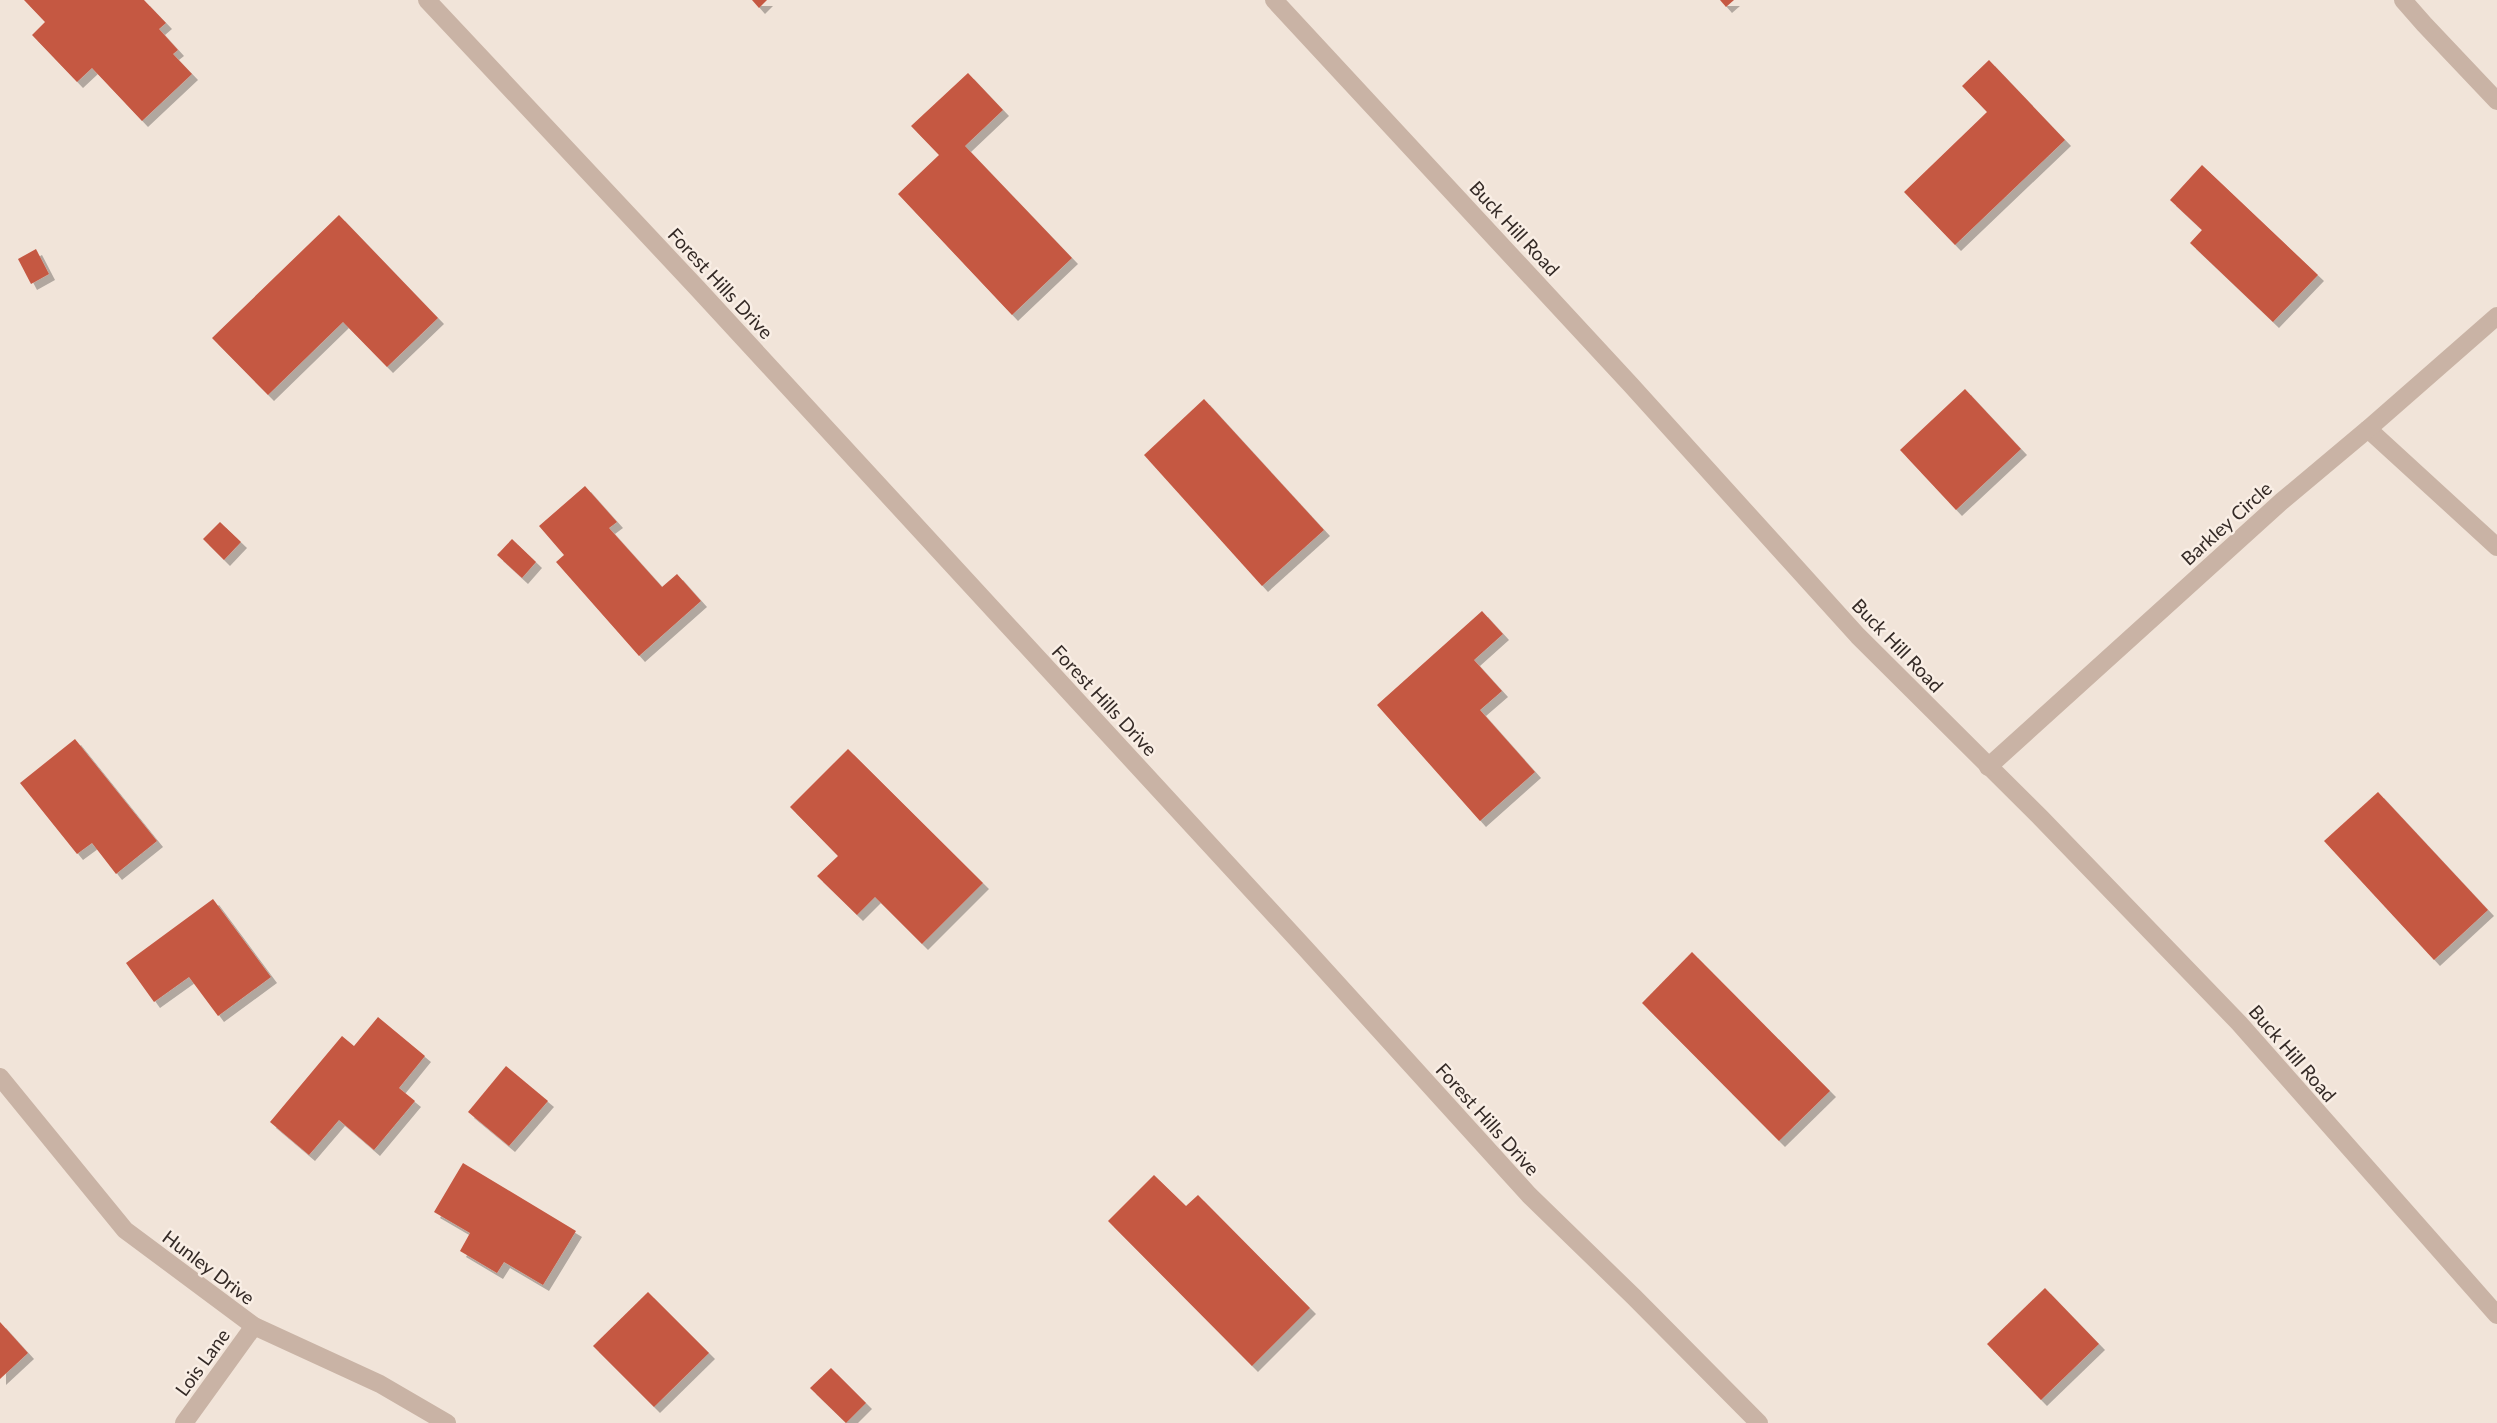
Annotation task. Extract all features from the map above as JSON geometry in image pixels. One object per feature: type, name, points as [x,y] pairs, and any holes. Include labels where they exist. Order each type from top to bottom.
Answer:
[{"type":"street","name":"Forest Hills Drive","points":[[427,0],[1305,948],[1529,1195],[1759,1423]]},
{"type":"street","name":"Buck Hill Road","points":[[1274,0],[1631,385],[1858,636],[2051,828],[2239,1023],[2497,1315]]},
{"type":"street","points":[[2403,0],[2497,101]]},
{"type":"street","name":"Barkley Circle","points":[[1988,767],[2282,501],[2497,316]]},
{"type":"street","points":[[2368,429],[2497,547]]},
{"type":"street","name":"Hunley Drive","points":[[0,1077],[125,1230],[254,1326],[380,1384],[447,1423]]},
{"type":"street","name":"Lois Lane","points":[[184,1423],[254,1326]]},
{"type":"building","points":[[24,0],[144,0],[166,23],[159,29],[178,50],[173,54],[192,74],[142,121],[92,68],[77,82],[32,35],[45,22]]},
{"type":"building","points":[[752,0],[767,0],[759,8]]},
{"type":"building","points":[[1720,0],[1734,0],[1726,7]]},
{"type":"building","points":[[1989,60],[2065,140],[1955,245],[1904,192],[1987,112],[1962,86]]},
{"type":"building","points":[[968,73],[1003,110],[965,146],[1072,258],[1012,315],[898,194],[939,155],[911,126]]},
{"type":"building","points":[[2202,165],[2318,275],[2273,322],[2190,243],[2202,230],[2170,200]]},
{"type":"building","points":[[339,215],[438,318],[387,367],[343,322],[268,395],[212,338]]},
{"type":"building","points":[[36,249],[49,274],[31,284],[18,259]]},
{"type":"building","points":[[1965,389],[2021,449],[1956,510],[1900,450]]},
{"type":"building","points":[[1204,399],[1324,530],[1262,586],[1144,455]]},
{"type":"building","points":[[585,486],[617,522],[609,528],[662,587],[677,574],[701,601],[639,656],[556,562],[564,555],[539,526]]},
{"type":"building","points":[[220,522],[241,542],[224,560],[203,539]]},
{"type":"building","points":[[512,539],[536,562],[522,578],[497,555]]},
{"type":"building","points":[[1482,611],[1503,634],[1474,660],[1502,691],[1480,710],[1535,772],[1480,821],[1377,705]]},
{"type":"building","points":[[75,739],[157,841],[116,874],[92,843],[77,854],[20,783]]},
{"type":"building","points":[[848,749],[983,883],[922,944],[875,897],[857,915],[817,876],[838,856],[790,807]]},
{"type":"building","points":[[2378,792],[2488,910],[2434,960],[2324,841]]},
{"type":"building","points":[[213,899],[271,977],[218,1016],[189,977],[154,1002],[126,963]]},
{"type":"building","points":[[1692,952],[1830,1091],[1779,1141],[1642,1003]]},
{"type":"building","points":[[378,1017],[425,1056],[399,1088],[415,1101],[374,1150],[339,1120],[309,1155],[270,1122],[342,1036],[354,1046]]},
{"type":"building","points":[[506,1066],[548,1101],[509,1146],[468,1112]]},
{"type":"building","points":[[463,1163],[576,1231],[543,1285],[504,1262],[497,1273],[460,1251],[470,1233],[434,1212]]},
{"type":"building","points":[[1154,1175],[1186,1206],[1198,1195],[1310,1308],[1252,1366],[1108,1221]]},
{"type":"building","points":[[2045,1288],[2099,1344],[2041,1400],[1987,1344]]},
{"type":"building","points":[[648,1292],[709,1353],[654,1407],[593,1346]]},
{"type":"building","points":[[0,1322],[28,1353],[0,1379]]},
{"type":"building","points":[[831,1368],[866,1403],[846,1423],[810,1388]]}]
